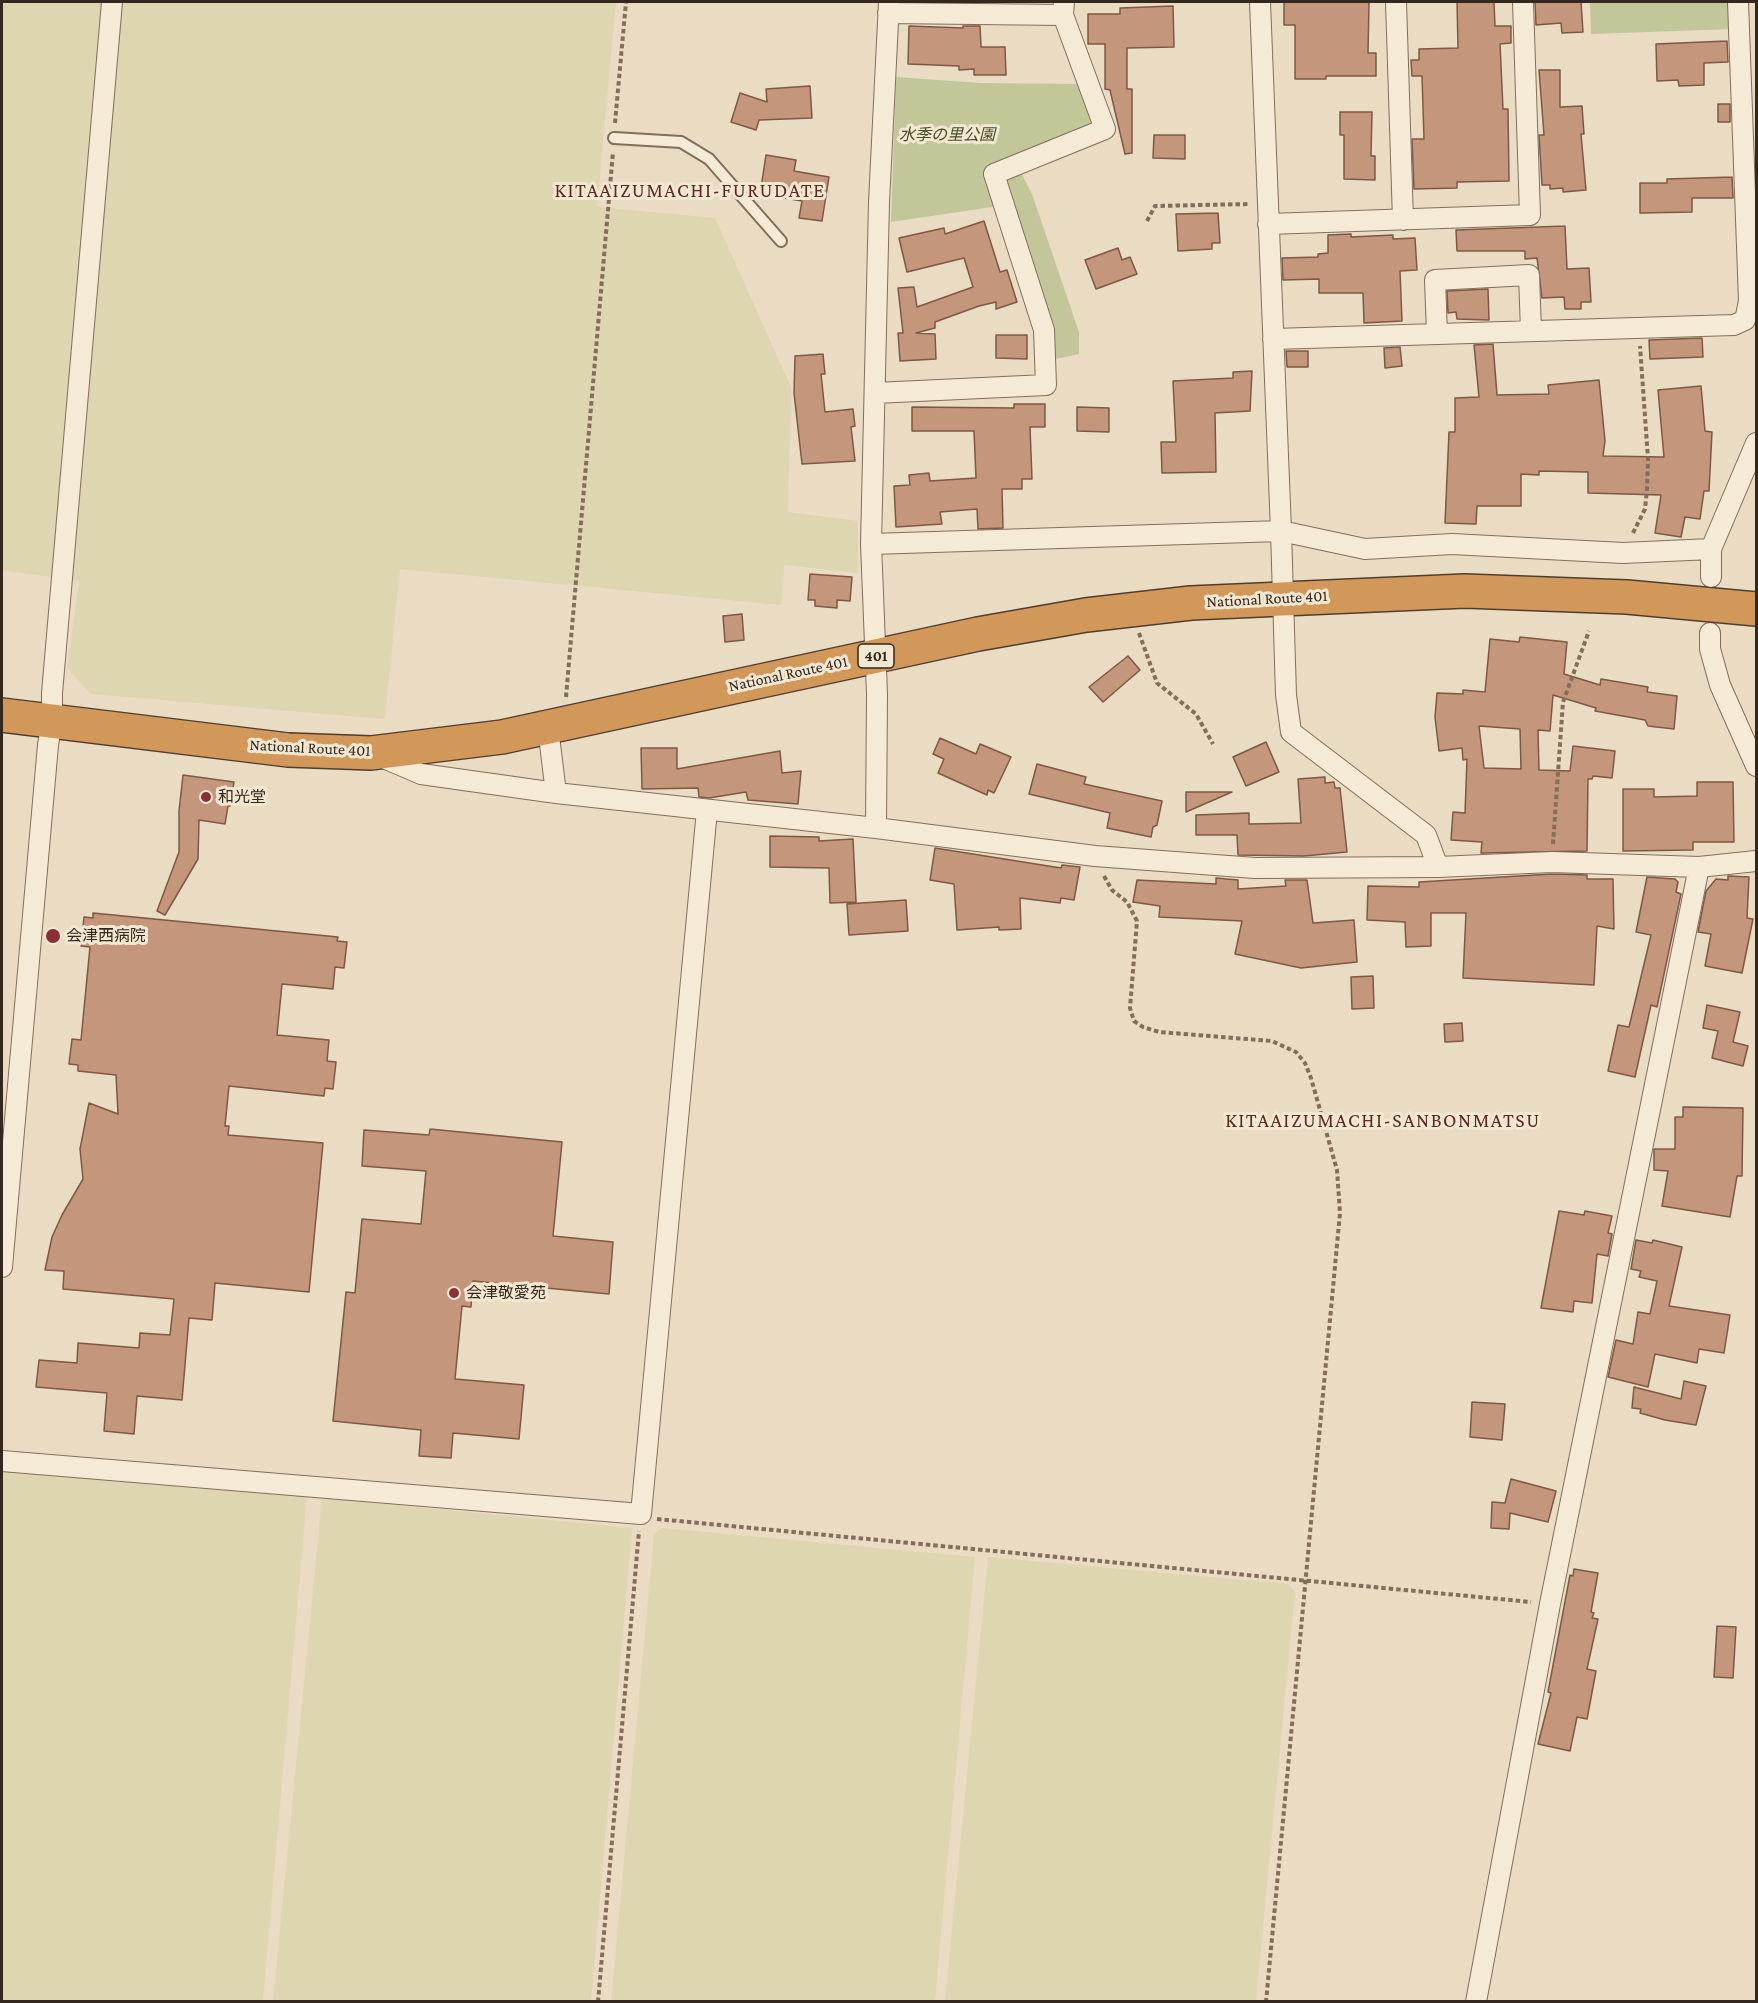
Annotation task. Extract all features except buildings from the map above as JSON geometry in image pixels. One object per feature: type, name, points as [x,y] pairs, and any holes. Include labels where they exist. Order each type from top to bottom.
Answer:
[{"type":"highway","name":"National Route 401","points":[[2,715],[288,750],[371,753],[449,745],[556,726],[978,634],[1191,603],[1284,597],[1465,591],[1627,597],[1756,609]]},
{"type":"street","points":[[2,1267],[52,721],[52,693],[112,2]]},
{"type":"street","points":[[1260,2],[1286,695],[1291,732],[1426,835],[1438,867]]},
{"type":"street","points":[[1395,2],[1403,220]]},
{"type":"street","points":[[1268,224],[1530,215],[1523,2]]},
{"type":"street","points":[[1273,339],[1734,325],[1745,320],[1749,310],[1738,2]]},
{"type":"street","points":[[874,393],[1046,385],[1044,330],[994,174],[1105,129],[1064,8],[888,7],[879,202],[874,393],[871,544],[876,656],[876,828]]},
{"type":"street","points":[[1437,334],[1435,280],[1529,275],[1531,331]]},
{"type":"street","points":[[1711,577],[1711,549],[1756,443]]},
{"type":"street","points":[[871,544],[1281,531],[1365,549],[1452,544],[1623,553],[1711,549]]},
{"type":"street","points":[[1710,633],[1710,649],[1720,685],[1756,766]]},
{"type":"street","points":[[556,726],[556,793]]},
{"type":"street","points":[[371,753],[421,774],[556,793],[876,828],[1095,856],[1256,868],[1438,867],[1552,862],[1699,867],[1756,861]]},
{"type":"street","points":[[2,1461],[641,1514],[706,810]]},
{"type":"street","points":[[1476,2001],[1550,1604],[1699,867]]},
{"type":"lane","points":[[614,138],[681,142],[690,147],[709,159],[781,241]]},
{"type":"path","points":[[556,726],[626,2]]},
{"type":"path","points":[[1147,221],[1155,206],[1267,203]]},
{"type":"path","points":[[1623,553],[1645,509],[1647,489],[1648,459],[1639,327]]},
{"type":"path","points":[[1132,610],[1157,683],[1196,714],[1213,744]]},
{"type":"path","points":[[1552,862],[1563,702],[1589,631]]},
{"type":"path","points":[[1095,856],[1112,891],[1127,902],[1137,921],[1130,1008],[1134,1021],[1143,1027],[1159,1032],[1272,1041],[1296,1052],[1305,1063],[1311,1078],[1336,1170],[1340,1213],[1266,2001]]},
{"type":"path","points":[[598,2001],[641,1514],[656,1519],[1550,1604]]},
{"type":"shaded area","points":[[2,2],[616,2],[597,207],[715,218],[791,387],[788,512],[858,521],[858,573],[784,565],[781,605],[400,569],[385,719],[91,694],[67,668],[79,581],[2,570]]},
{"type":"shaded area","points":[[2,1470],[307,1495],[263,2001],[2,2001]]},
{"type":"shaded area","points":[[322,1498],[632,1528],[591,2001],[273,2001]]},
{"type":"shaded area","points":[[662,1528],[975,1557],[935,2001],[611,2001],[654,1534]]},
{"type":"shaded area","points":[[988,1557],[1288,1584],[1295,1592],[1256,2001],[945,2001]]},
{"type":"green space","points":[[1590,2],[1731,2],[1735,29],[1591,34]]},
{"type":"green space","name":"水季の里公園","points":[[896,77],[981,83],[1082,84],[1097,125],[1002,164],[999,206],[891,222]]},
{"type":"green space","points":[[1020,171],[1032,194],[1079,332],[1079,354],[1051,360],[1000,177]]},
{"type":"place","name":"和光堂","points":[[206,797]]},
{"type":"place","name":"会津西病院","points":[[53,936]]},
{"type":"place","name":"会津敬愛苑","points":[[454,1293]]},
{"type":"district","name":"KITAAIZUMACHI-FURUDATE","points":[[690,191]]},
{"type":"district","name":"KITAAIZUMACHI-SANBONMATSU","points":[[1383,1121]]}]
